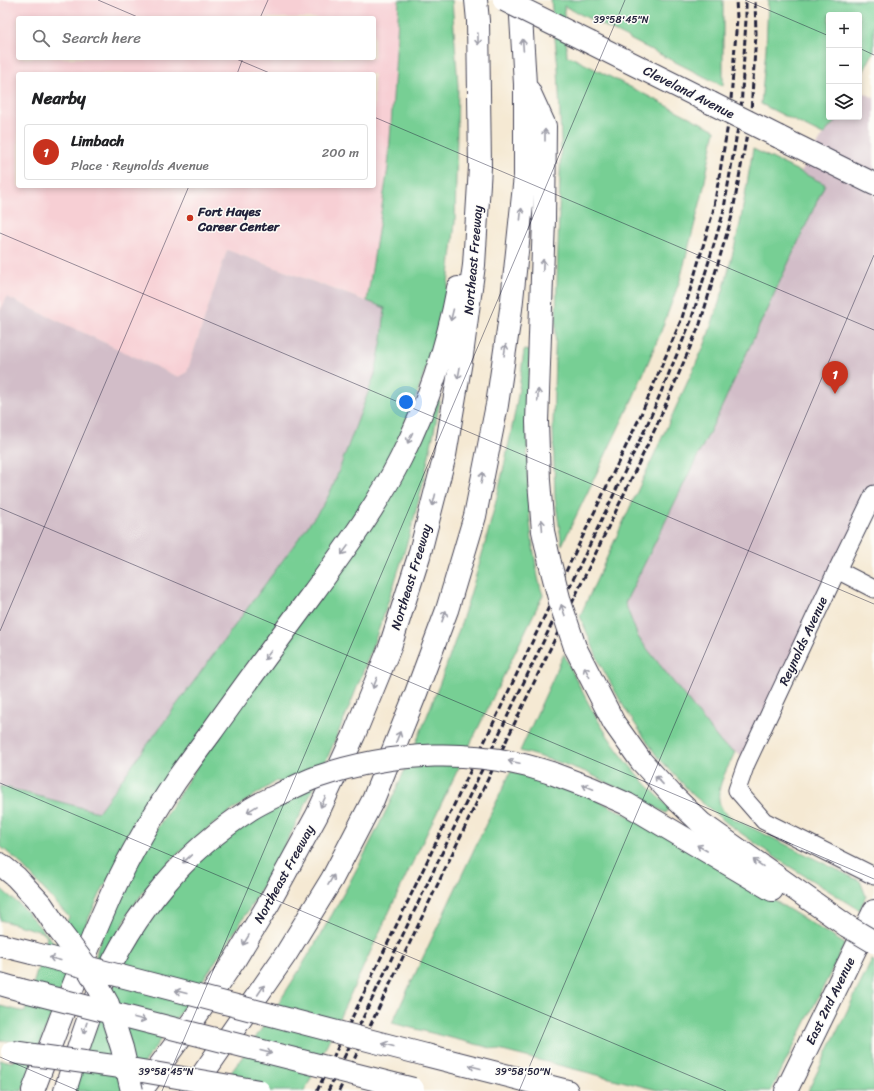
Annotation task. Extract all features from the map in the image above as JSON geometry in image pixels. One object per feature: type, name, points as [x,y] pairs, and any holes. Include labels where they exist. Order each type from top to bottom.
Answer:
[{"type":"main road","name":"Northeast Freeway","points":[[141,1091],[199,1013],[234,961],[269,903],[317,815],[354,735],[390,646],[419,556],[445,454],[462,355],[474,265],[480,167],[478,21],[476,0]]},
{"type":"main road","name":"Cleveland Avenue","points":[[504,0],[874,184]]},
{"type":"main road","points":[[191,1091],[286,954],[332,880],[373,800],[416,693],[447,610],[474,516],[497,405],[510,316],[525,176],[525,84],[520,0]]},
{"type":"main road","points":[[525,84],[544,126],[544,220],[537,422],[539,481],[543,531],[560,602],[575,647],[614,723],[641,761],[674,797],[701,823],[847,926],[874,942]]},
{"type":"main road","points":[[33,1091],[104,909],[158,809],[223,716],[352,540],[377,501],[401,458],[422,412],[438,366],[453,313],[480,167]]},
{"type":"main road","points":[[65,1091],[85,1028],[102,984],[120,947],[150,902],[186,860],[217,833],[252,809],[315,777],[355,766],[425,755],[463,756],[527,764],[551,772],[628,804],[787,899],[847,926]]},
{"type":"main road","points":[[0,864],[42,905],[87,967],[108,1004],[122,1048],[132,1091]]},
{"type":"main road","points":[[0,876],[58,929]]},
{"type":"main road","name":"East 2nd Avenue","points":[[786,1091],[874,911]]},
{"type":"main road","points":[[0,945],[567,1091]]},
{"type":"main road","points":[[0,984],[416,1090]]},
{"type":"main road","points":[[6,1051],[113,1066],[259,1091]]},
{"type":"street","name":"Reynolds Avenue","points":[[874,494],[746,764],[737,790],[764,821],[874,876]]},
{"type":"street","points":[[837,570],[874,588]]},
{"type":"shaded area","name":"Fort Hayes Career Center","points":[[0,0],[399,0],[388,168],[367,301],[227,250],[187,372],[178,377],[7,297],[0,311]]},
{"type":"shaded area","points":[[862,92],[874,98],[874,490],[745,757],[722,744],[638,637],[625,603],[718,415],[825,184],[801,172],[823,135],[836,120],[862,120]]},
{"type":"shaded area","points":[[227,250],[385,308],[382,339],[375,374],[332,489],[324,504],[98,812],[0,786],[0,311],[7,297],[178,377],[187,372]]},
{"type":"green space","points":[[399,0],[452,0],[458,86],[455,223],[447,293],[437,333],[419,389],[400,437],[371,493],[104,886],[86,924],[22,1091],[0,1091],[0,1060],[13,1062],[18,1042],[0,1040],[0,1006],[25,1012],[47,937],[42,932],[0,920],[0,888],[22,907],[56,945],[69,917],[17,860],[0,846],[0,786],[98,812],[324,504],[332,489],[375,374],[382,339],[385,308],[367,301],[388,168]]},
{"type":"green space","points":[[551,0],[723,0],[723,86],[564,6],[567,56],[715,130],[702,196],[680,280],[660,334],[633,398],[562,545],[555,498],[553,427],[561,140],[558,68]]},
{"type":"green space","points":[[768,0],[874,0],[874,51],[862,74],[862,12],[826,12],[826,120],[836,120],[823,135],[761,104],[766,49]]},
{"type":"green space","points":[[753,149],[825,184],[718,415],[625,603],[638,637],[722,744],[735,752],[722,780],[720,788],[719,802],[722,809],[734,819],[860,881],[866,896],[860,910],[779,860],[728,824],[693,795],[656,755],[625,709],[600,664],[580,616],[705,344],[724,288],[740,224]]},
{"type":"green space","points":[[524,350],[530,351],[527,449],[528,498],[533,547],[539,583],[543,595],[406,876],[305,1091],[218,1091],[279,1003],[315,944],[364,855],[400,782],[446,667],[473,586],[505,464],[515,413]]},
{"type":"green space","points":[[434,400],[440,401],[430,452],[414,519],[397,576],[369,656],[338,734],[284,847],[267,879],[229,942],[188,1002],[123,1091],[73,1091],[87,1046],[130,945],[188,868],[289,785],[277,781],[234,809],[175,857],[141,895],[112,944],[89,991],[98,946],[139,856]]},
{"type":"green space","points":[[564,654],[585,696],[608,736],[636,773],[670,808],[666,813],[586,772],[520,751]]},
{"type":"green space","points":[[511,771],[579,791],[673,838],[845,944],[771,1091],[661,1091],[392,1023]]},
{"type":"green space","points":[[872,960],[874,961],[874,1091],[808,1091]]},
{"type":"railway","points":[[317,1091],[639,419],[682,318],[713,212],[730,113],[737,18],[736,0]]},
{"type":"railway","points":[[328,1091],[648,423],[691,321],[723,214],[741,110],[746,0]]},
{"type":"railway","points":[[339,1091],[656,427],[700,324],[732,216],[751,112],[756,34],[755,0]]},
{"type":"place","name":"Fort Hayes Career Center","points":[[190,218]]},
{"type":"place","name":"Limbach","points":[[835,394]]}]
